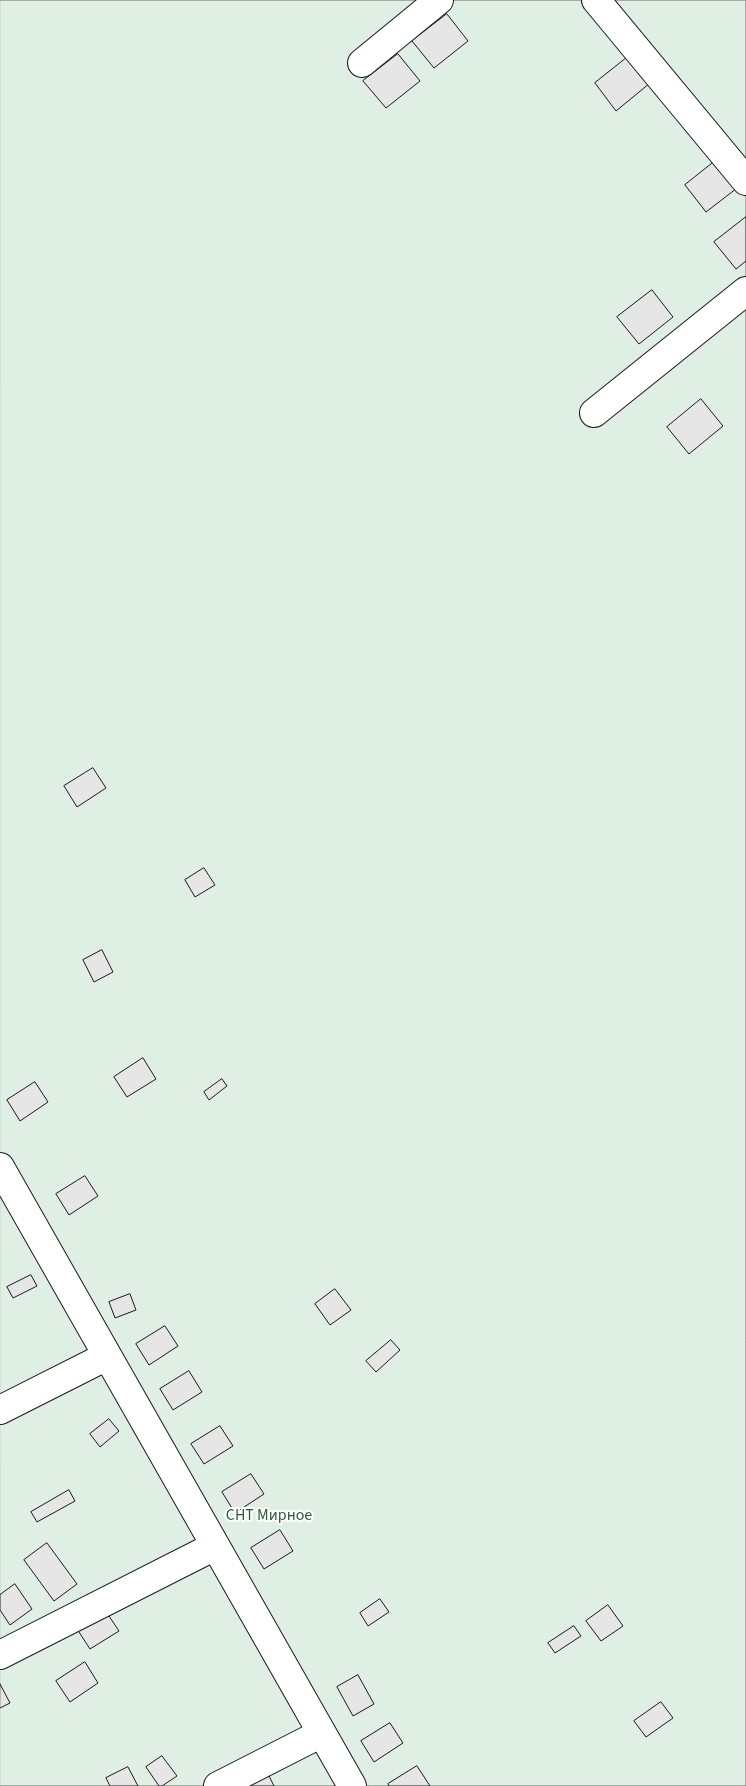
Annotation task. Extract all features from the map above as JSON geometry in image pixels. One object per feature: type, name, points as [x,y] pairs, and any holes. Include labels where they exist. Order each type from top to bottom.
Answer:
[{"type":"street","points":[[362,63],[439,0]]},
{"type":"street","points":[[596,0],[746,181]]},
{"type":"street","points":[[594,414],[746,291]]},
{"type":"street","points":[[1,1170],[352,1786]]},
{"type":"street","points":[[0,1410],[107,1356]]},
{"type":"street","points":[[0,1655],[215,1546]]},
{"type":"street","points":[[218,1786],[322,1733]]},
{"type":"green space","name":"СНТ Мирное","points":[[0,0],[746,0],[746,1786],[0,1786]]},
{"type":"building","points":[[447,14],[468,41],[434,68],[412,41]]},
{"type":"building","points":[[398,54],[420,81],[386,108],[363,81]]},
{"type":"building","points":[[629,56],[650,83],[616,111],[595,83]]},
{"type":"building","points":[[719,158],[741,185],[706,212],[685,185]]},
{"type":"building","points":[[746,217],[746,261],[736,269],[714,242]]},
{"type":"building","points":[[652,290],[673,317],[639,344],[617,317]]},
{"type":"building","points":[[701,399],[723,426],[689,454],[667,427]]},
{"type":"building","points":[[93,768],[106,788],[77,807],[64,786]]},
{"type":"building","points":[[204,868],[215,885],[195,897],[185,880]]},
{"type":"building","points":[[102,950],[113,972],[94,982],[83,960]]},
{"type":"building","points":[[143,1058],[156,1079],[127,1097],[114,1077]]},
{"type":"building","points":[[222,1079],[227,1086],[209,1100],[204,1092]]},
{"type":"building","points":[[35,1082],[48,1102],[20,1121],[7,1100]]},
{"type":"building","points":[[85,1176],[98,1196],[69,1215],[56,1194]]},
{"type":"building","points":[[31,1275],[37,1286],[13,1298],[7,1287]]},
{"type":"building","points":[[335,1289],[351,1310],[330,1325],[315,1304]]},
{"type":"building","points":[[130,1294],[136,1310],[115,1318],[109,1302]]},
{"type":"building","points":[[165,1326],[178,1346],[149,1365],[136,1344]]},
{"type":"building","points":[[391,1340],[400,1350],[376,1372],[366,1361]]},
{"type":"building","points":[[189,1371],[202,1392],[173,1410],[160,1389]]},
{"type":"building","points":[[109,1419],[119,1431],[100,1447],[90,1434]]},
{"type":"building","points":[[220,1426],[233,1446],[204,1464],[191,1444]]},
{"type":"building","points":[[251,1474],[264,1494],[235,1513],[222,1492]]},
{"type":"building","points":[[69,1490],[75,1501],[37,1522],[31,1512]]},
{"type":"building","points":[[280,1530],[293,1551],[264,1569],[251,1548]]},
{"type":"building","points":[[47,1543],[77,1584],[54,1601],[24,1560]]},
{"type":"building","points":[[15,1584],[32,1609],[10,1625],[0,1610],[0,1595]]},
{"type":"building","points":[[380,1599],[389,1612],[368,1626],[360,1613]]},
{"type":"building","points":[[608,1605],[623,1626],[601,1641],[586,1621]]},
{"type":"building","points":[[105,1610],[119,1631],[90,1649],[77,1629]]},
{"type":"building","points":[[574,1626],[581,1636],[555,1653],[548,1643]]},
{"type":"building","points":[[85,1662],[98,1683],[70,1702],[56,1681]]},
{"type":"building","points":[[358,1675],[374,1704],[353,1716],[337,1687]]},
{"type":"building","points":[[0,1684],[10,1703],[0,1708]]},
{"type":"building","points":[[661,1702],[673,1718],[646,1737],[634,1721]]},
{"type":"building","points":[[390,1723],[403,1743],[374,1762],[361,1741]]},
{"type":"building","points":[[162,1756],[177,1776],[159,1786],[146,1767]]},
{"type":"building","points":[[264,1766],[274,1786],[247,1786]]},
{"type":"building","points":[[417,1766],[430,1786],[389,1786],[388,1784]]},
{"type":"building","points":[[128,1767],[138,1786],[110,1786],[106,1778]]}]
